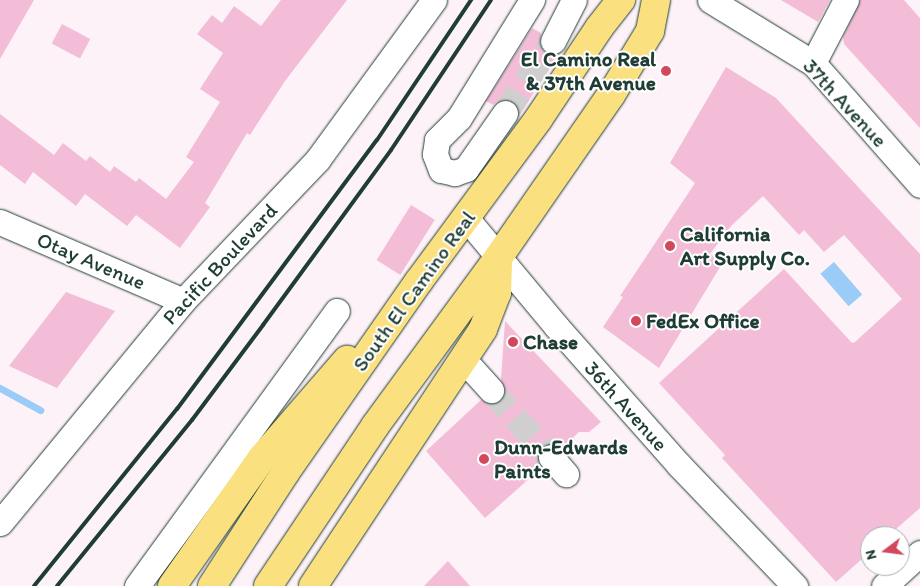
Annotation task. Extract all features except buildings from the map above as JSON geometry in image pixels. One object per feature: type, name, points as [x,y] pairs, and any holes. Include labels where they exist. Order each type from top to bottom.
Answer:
[{"type":"main road","name":"South El Camino Real","points":[[212,586],[419,281],[621,0]]},
{"type":"main road","points":[[268,586],[375,426],[498,258],[640,51],[650,31],[656,0]]},
{"type":"main road","points":[[313,586],[463,359],[492,310],[497,293],[498,258]]},
{"type":"main road","points":[[172,586],[232,500],[296,415],[419,281]]},
{"type":"street","name":"Pacific Boulevard","points":[[0,523],[183,300],[318,158],[434,0]]},
{"type":"street","points":[[505,113],[466,169],[455,173],[441,170],[435,154],[437,140],[459,118],[532,0]]},
{"type":"street","points":[[553,41],[574,0]]},
{"type":"street","name":"37th Avenue","points":[[710,0],[813,63],[920,185]]},
{"type":"street","points":[[813,63],[846,0]]},
{"type":"street","name":"36th Avenue","points":[[466,218],[498,258],[679,464],[795,586]]},
{"type":"street","name":"Otay Avenue","points":[[0,222],[183,300]]},
{"type":"street","points":[[137,586],[337,311]]},
{"type":"street","points":[[463,359],[491,390]]},
{"type":"street","points":[[884,586],[920,553]]},
{"type":"water","points":[[834,262],[862,294],[849,306],[820,274]]},
{"type":"waterway","points":[[0,388],[40,410]]},
{"type":"tunnel","points":[[505,113],[553,41]]},
{"type":"tunnel","points":[[491,390],[551,457]]},
{"type":"railway","points":[[34,586],[177,409],[377,140],[471,0]]},
{"type":"railway","points":[[57,586],[192,420],[263,325],[391,150],[491,0]]},
{"type":"place","name":"El Camino Real & 37th Avenue","points":[[666,71]]},
{"type":"place","name":"California Art Supply Co.","points":[[670,246]]},
{"type":"place","name":"FedEx Office","points":[[636,321]]},
{"type":"place","name":"Chase","points":[[513,342]]},
{"type":"place","name":"Dunn-Edwards Paints","points":[[484,459]]}]
